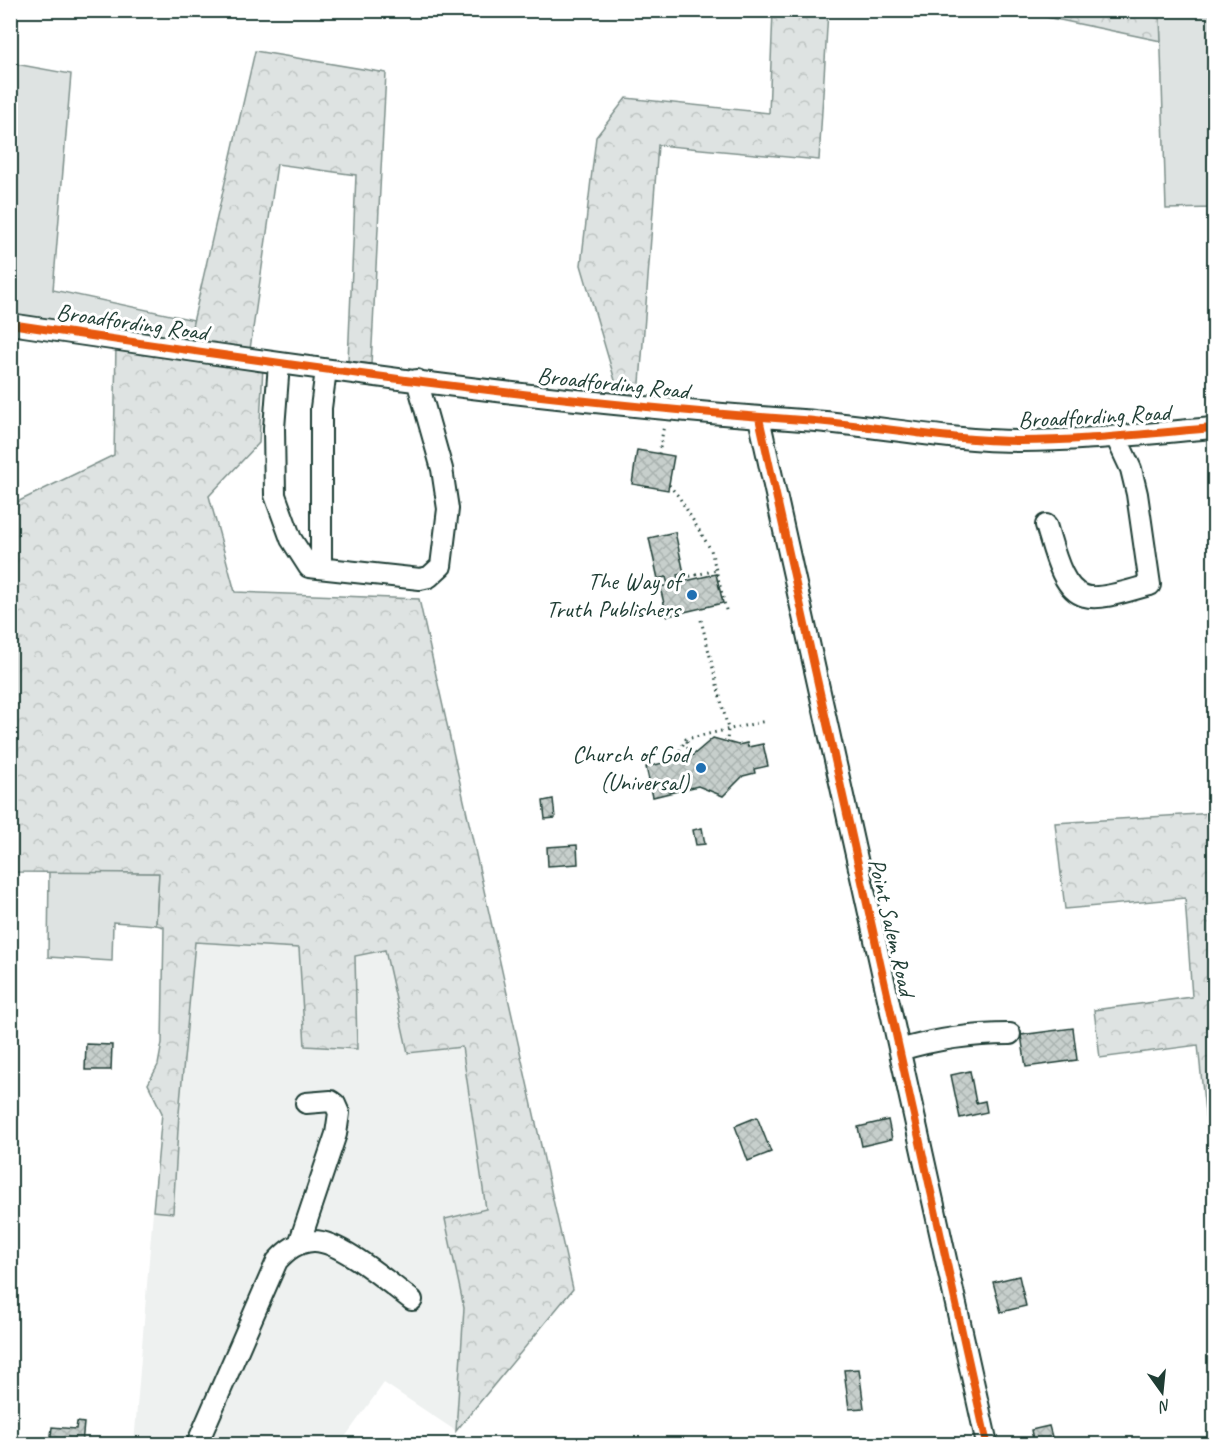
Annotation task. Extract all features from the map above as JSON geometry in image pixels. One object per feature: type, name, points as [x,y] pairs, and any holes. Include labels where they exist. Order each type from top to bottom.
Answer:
[{"type":"street","name":"Broadfording Road","points":[[10,324],[279,364],[417,381],[950,437],[1050,440],[1215,428]]},
{"type":"street","points":[[279,364],[274,428],[275,495],[291,539],[302,558],[309,567],[420,579],[429,577],[441,566],[448,508],[442,469],[417,381]]},
{"type":"street","points":[[321,568],[321,408],[326,370]]},
{"type":"street","name":"Point Salem Road","points":[[759,417],[987,1444]]},
{"type":"street","points":[[1046,525],[1065,579],[1074,591],[1085,596],[1099,597],[1150,585],[1137,494],[1131,469],[1116,437]]},
{"type":"street","points":[[900,1050],[943,1038],[979,1034],[1010,1034]]},
{"type":"street","points":[[299,1244],[334,1142],[339,1113],[336,1104],[331,1101],[306,1103]]},
{"type":"street","points":[[197,1444],[277,1260],[288,1249],[313,1241],[329,1243],[351,1255],[412,1300]]},
{"type":"path","points":[[659,454],[667,408]]},
{"type":"path","points":[[669,485],[680,497],[711,550],[727,614]]},
{"type":"path","points":[[678,579],[717,570]]},
{"type":"path","points":[[701,620],[728,729],[727,742]]},
{"type":"path","points":[[674,761],[686,739],[766,721]]},
{"type":"path","points":[[686,739],[689,757]]},
{"type":"shaded area","points":[[195,941],[300,948],[305,1046],[357,1049],[355,955],[385,950],[408,1053],[462,1047],[486,1209],[445,1219],[464,1308],[456,1431],[384,1383],[340,1444],[134,1444],[153,1211],[173,1213],[179,1113]]},
{"type":"green space","points":[[773,11],[828,11],[819,160],[658,145],[639,396],[619,394],[581,265],[596,137],[626,98],[769,113]]},
{"type":"green space","points":[[1017,11],[1136,11],[1160,19],[1161,41]]},
{"type":"green space","points":[[1136,11],[1214,11],[1214,208],[1166,209],[1160,20]]},
{"type":"green space","points":[[255,51],[386,73],[371,364],[348,361],[356,175],[277,164],[248,363],[263,366],[259,443],[209,496],[235,592],[419,599],[573,1289],[456,1431],[464,1308],[445,1219],[486,1209],[462,1047],[408,1053],[385,950],[355,956],[357,1049],[305,1046],[299,948],[195,942],[179,1113],[173,1213],[153,1211],[162,1113],[148,1084],[158,1065],[162,1043],[164,927],[156,925],[159,873],[11,872],[11,505],[114,455],[116,344],[186,353]]},
{"type":"green space","points":[[10,63],[71,74],[53,290],[194,320],[186,354],[11,326]]},
{"type":"green space","points":[[1214,813],[1214,1198],[1198,1045],[1100,1058],[1094,1010],[1192,997],[1185,898],[1065,909],[1055,823]]},
{"type":"green space","points":[[49,871],[159,873],[156,925],[113,922],[112,961],[48,957]]},
{"type":"building","points":[[637,450],[674,456],[668,490],[632,484]]},
{"type":"building","points":[[675,532],[684,573],[677,575],[679,582],[668,585],[666,577],[658,579],[649,538]]},
{"type":"building","name":"The Way of Truth Publishers","points":[[716,574],[723,603],[667,616],[660,587]]},
{"type":"building","name":"Church of God (Universal)","points":[[713,738],[738,745],[747,743],[748,747],[763,744],[768,766],[754,769],[755,773],[743,776],[723,796],[698,786],[653,797],[646,767],[692,756]]},
{"type":"building","points":[[553,799],[555,818],[545,819],[543,801]]},
{"type":"building","points":[[702,828],[705,844],[696,845],[693,830]]},
{"type":"building","points":[[577,845],[578,864],[548,866],[547,847]]},
{"type":"building","points":[[1073,1028],[1077,1060],[1026,1067],[1021,1035]]},
{"type":"building","points":[[86,1044],[112,1045],[111,1070],[85,1070]]},
{"type":"building","points":[[970,1071],[976,1103],[985,1101],[987,1112],[960,1118],[951,1075]]},
{"type":"building","points":[[757,1117],[771,1152],[748,1161],[735,1126]]},
{"type":"building","points":[[888,1120],[892,1139],[862,1146],[858,1127]]},
{"type":"building","points":[[1019,1276],[1026,1306],[1001,1312],[993,1282]]},
{"type":"building","points":[[859,1369],[864,1408],[849,1409],[844,1370]]},
{"type":"building","points":[[77,1422],[84,1423],[82,1444],[50,1444],[52,1427],[76,1429]]},
{"type":"building","points":[[1049,1426],[1054,1444],[1034,1444],[1031,1430]]},
{"type":"cycle path","points":[[10,324],[306,367],[504,392],[603,403],[829,422],[938,436],[1020,441],[1069,440],[1214,428]]},
{"type":"cycle path","points":[[759,418],[987,1444]]},
{"type":"place","name":"The Way of Truth Publishers","points":[[692,595]]},
{"type":"place","name":"Church of God (Universal)","points":[[701,768]]}]
